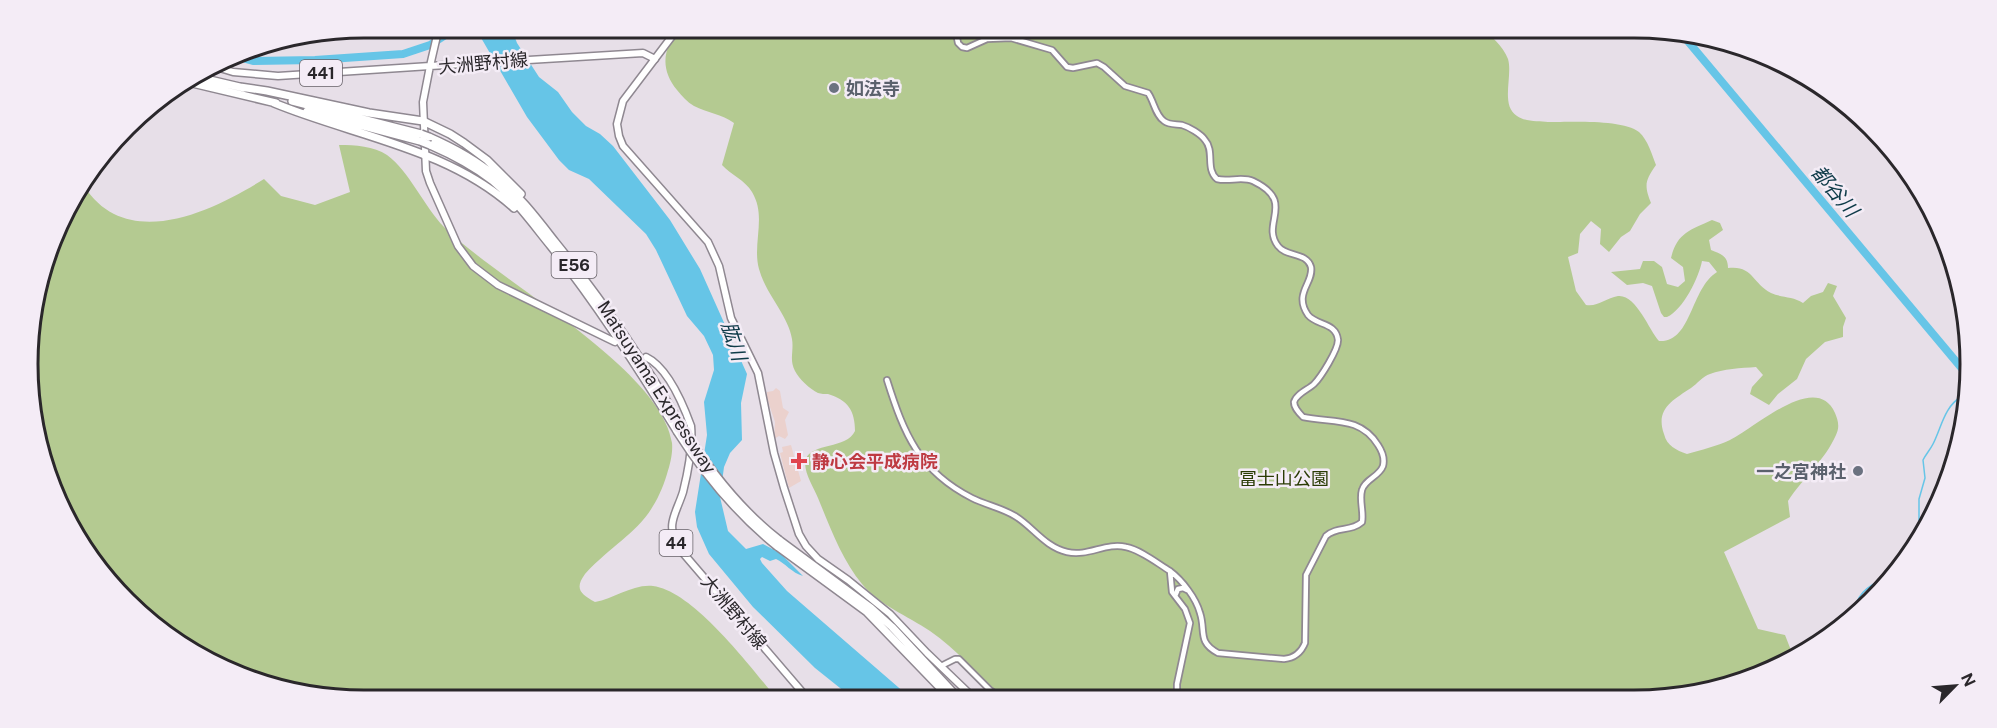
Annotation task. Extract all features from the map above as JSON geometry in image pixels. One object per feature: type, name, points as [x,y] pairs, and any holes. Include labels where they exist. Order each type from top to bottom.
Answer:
[{"type":"highway","name":"Matsuyama Expressway","points":[[206,78],[430,141],[495,183],[556,248],[680,429],[704,472],[725,498],[750,524],[871,608],[892,627],[951,690]]},
{"type":"highway","name":"Matsuyama Expressway","points":[[196,84],[421,138]]},
{"type":"highway","points":[[240,87],[369,113],[423,121],[450,134],[487,160],[510,182],[532,207],[556,248]]},
{"type":"highway","points":[[274,103],[426,156],[480,180],[514,207],[556,248]]},
{"type":"highway","name":"Matsuyama Expressway","points":[[778,543],[867,612],[942,690]]},
{"type":"main road","points":[[430,66],[437,38]]},
{"type":"main road","points":[[671,38],[623,101],[618,114],[619,136],[631,157],[698,230],[715,254],[731,318],[758,373],[774,453],[799,534],[806,546],[818,559],[890,614],[965,690]]},
{"type":"main road","name":"大洲野村線","points":[[615,342],[498,285],[473,266],[458,246],[426,171],[423,102],[430,66],[643,52],[655,59]]},
{"type":"main road","name":"441","points":[[224,69],[278,76],[430,66]]},
{"type":"main road","name":"大洲野村線","points":[[646,357],[654,361],[666,374],[691,426],[692,435],[683,489],[672,523],[673,537],[686,556],[800,690]]},
{"type":"street","points":[[887,380],[912,446],[921,459],[945,482],[976,500],[1011,514],[1059,550],[1078,554],[1126,546],[1170,571],[1198,606],[1203,639],[1211,649],[1225,654],[1284,659],[1297,655],[1302,650],[1305,643],[1307,571],[1326,536],[1337,529],[1354,528],[1362,522],[1362,489],[1381,471],[1384,462],[1382,452],[1370,434],[1360,426],[1304,417],[1295,408],[1294,402],[1297,396],[1320,377],[1338,340],[1334,331],[1328,325],[1313,319],[1305,306],[1302,298],[1311,274],[1308,262],[1304,258],[1281,250],[1272,236],[1277,209],[1273,196],[1253,181],[1217,179],[1211,170],[1209,150],[1205,139],[1187,127],[1162,120],[1148,93],[1125,86],[1104,67],[1090,63],[1074,68],[1067,67],[1052,50],[1011,38],[987,39],[967,48],[958,44],[957,38]]},
{"type":"street","points":[[1170,571],[1172,592],[1185,609],[1190,623],[1177,690]]},
{"type":"street","points":[[1174,596],[1178,589],[1186,590]]},
{"type":"street","points":[[940,666],[959,659],[990,690]]},
{"type":"shaded area","points":[[776,388],[780,391],[783,408],[789,412],[785,420],[788,435],[785,439],[779,436],[774,439],[775,422],[767,392]]},
{"type":"shaded area","points":[[791,445],[801,481],[789,488],[780,453],[783,452],[782,447]]},
{"type":"green space","name":"冨士山公園","points":[[674,38],[1493,38],[1508,59],[1509,105],[1517,116],[1536,121],[1596,122],[1631,128],[1645,139],[1656,165],[1647,183],[1651,203],[1640,214],[1630,231],[1621,237],[1609,252],[1600,244],[1601,229],[1591,221],[1580,234],[1578,253],[1568,257],[1576,291],[1586,305],[1594,305],[1618,296],[1625,297],[1636,306],[1659,341],[1670,339],[1685,325],[1701,290],[1717,272],[1709,262],[1702,261],[1698,276],[1679,308],[1667,317],[1661,313],[1652,286],[1643,283],[1627,285],[1611,272],[1640,269],[1643,261],[1654,261],[1662,267],[1667,284],[1678,287],[1685,281],[1683,267],[1671,258],[1677,243],[1686,233],[1712,220],[1720,223],[1723,230],[1709,240],[1711,250],[1725,258],[1728,268],[1743,269],[1771,293],[1803,303],[1811,296],[1823,292],[1828,283],[1837,286],[1833,296],[1846,318],[1843,337],[1825,342],[1806,359],[1797,379],[1778,394],[1769,405],[1750,394],[1752,387],[1763,375],[1756,367],[1732,369],[1705,376],[1672,401],[1662,418],[1667,442],[1687,454],[1730,440],[1784,406],[1800,400],[1814,398],[1826,401],[1835,413],[1838,424],[1836,435],[1826,453],[1788,501],[1790,517],[1724,552],[1758,629],[1785,635],[1791,650],[1758,666],[1718,679],[1654,690],[989,690],[975,671],[949,646],[869,591],[848,565],[837,543],[809,479],[805,463],[809,454],[815,450],[837,444],[851,437],[855,431],[854,418],[845,403],[835,396],[815,391],[795,371],[792,363],[790,330],[759,269],[757,250],[759,220],[756,201],[746,184],[722,165],[734,123],[689,103],[677,90],[671,82],[666,65],[667,49]]},
{"type":"green space","points":[[339,145],[370,148],[387,155],[402,170],[444,227],[469,249],[574,327],[639,385],[661,414],[672,443],[669,467],[652,508],[633,531],[585,574],[580,584],[581,591],[595,602],[638,587],[653,586],[669,591],[704,616],[770,690],[343,690],[300,684],[239,666],[201,647],[165,623],[133,595],[105,563],[81,527],[62,489],[44,428],[38,385],[38,343],[44,300],[62,239],[81,201],[88,190],[102,206],[123,218],[146,222],[171,220],[196,213],[264,179],[281,196],[315,205],[350,192]]},
{"type":"water","points":[[481,38],[515,38],[539,77],[558,92],[572,112],[586,126],[600,134],[613,146],[670,220],[700,269],[747,374],[741,403],[742,440],[730,453],[724,467],[720,497],[728,531],[746,549],[763,544],[780,553],[803,576],[776,559],[770,561],[762,557],[760,559],[787,591],[901,690],[842,690],[815,668],[753,607],[709,554],[697,527],[695,512],[707,435],[704,402],[714,370],[713,355],[704,336],[687,316],[646,234],[589,179],[569,170],[527,117]]},
{"type":"waterway","points":[[247,59],[315,60],[403,54],[430,45],[441,38]]},
{"type":"waterway","name":"都谷川","points":[[1689,42],[1960,366]]},
{"type":"waterway","points":[[1919,521],[1919,499],[1925,478],[1923,460],[1933,444],[1947,411],[1958,399]]},
{"type":"waterway","points":[[1858,600],[1863,592],[1873,585]]},
{"type":"place","name":"如法寺","points":[[834,88]]},
{"type":"place","name":"静心会平成病院","points":[[799,461]]},
{"type":"place","name":"一之宮神社","points":[[1858,471]]},
{"type":"water label","name":"肱川","points":[[734,341]]}]
